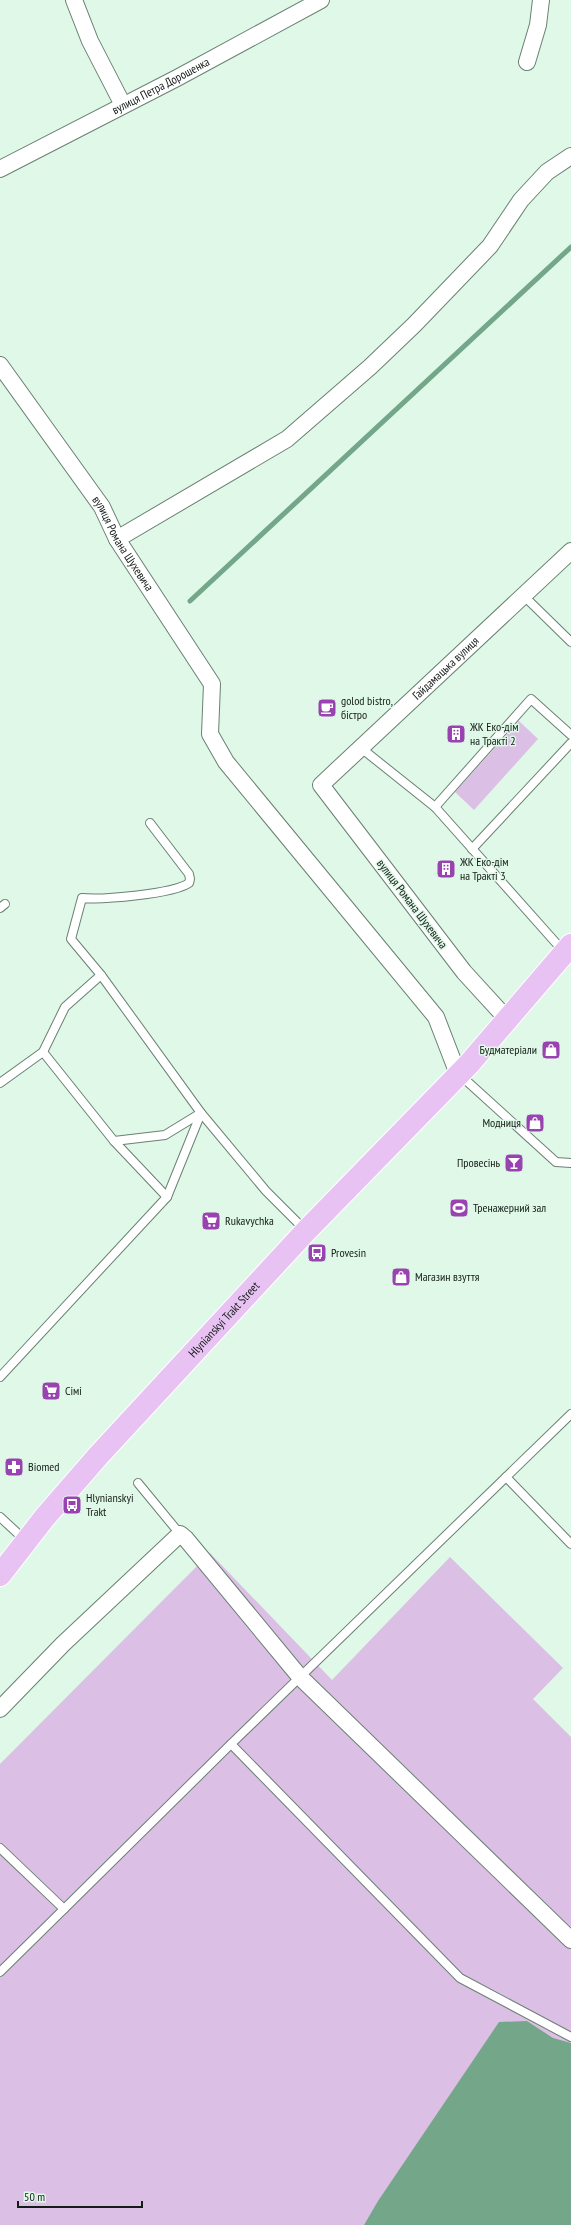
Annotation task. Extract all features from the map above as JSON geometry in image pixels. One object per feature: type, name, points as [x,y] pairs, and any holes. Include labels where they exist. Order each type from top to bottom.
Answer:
[{"type":"main road","name":"Hlynianskyi Trakt Street","points":[[0,1575],[26,1541],[98,1456],[306,1231],[464,1069],[568,949]]},
{"type":"street","points":[[74,0],[90,41],[123,105]]},
{"type":"street","name":"вулиця Петра Дорошенка","points":[[0,169],[321,0]]},
{"type":"street","points":[[527,62],[538,25],[541,0]]},
{"type":"street","points":[[117,539],[287,438],[370,367],[414,325],[490,246],[521,200],[547,172],[571,156]]},
{"type":"street","name":"вулиця Романа Шухевича","points":[[0,365],[102,507],[117,539],[212,684],[210,734],[226,762],[436,1016],[464,1069]]},
{"type":"street","name":"Гайдамацька вулиця","points":[[321,785],[571,551]]},
{"type":"street","name":"вулиця Романа Шухевича","points":[[321,785],[464,972],[507,1020]]},
{"type":"street","points":[[0,1709],[63,1644],[180,1534],[186,1539],[300,1677],[571,1940]]},
{"type":"lane","points":[[524,596],[571,642]]},
{"type":"lane","points":[[435,808],[531,699],[571,735]]},
{"type":"lane","points":[[472,849],[571,743]]},
{"type":"lane","points":[[361,748],[435,808],[472,849],[568,949]]},
{"type":"lane","points":[[150,823],[190,879],[185,886],[164,890],[96,899],[82,898],[71,939],[101,975],[201,1113],[266,1191],[306,1231]]},
{"type":"lane","points":[[1,1080],[43,1052],[66,1007],[101,975]]},
{"type":"lane","points":[[43,1052],[114,1141],[167,1197]]},
{"type":"lane","points":[[464,1069],[556,1162],[571,1163]]},
{"type":"lane","points":[[114,1141],[165,1135],[201,1113]]},
{"type":"lane","points":[[0,1377],[167,1197],[201,1113]]},
{"type":"lane","points":[[0,1972],[231,1744],[571,1414]]},
{"type":"lane","points":[[506,1477],[571,1544]]},
{"type":"lane","points":[[138,1483],[180,1534]]},
{"type":"lane","points":[[0,1517],[26,1541]]},
{"type":"lane","points":[[231,1744],[460,1978],[571,2037]]},
{"type":"lane","points":[[0,1848],[64,1909]]},
{"type":"shaded area","points":[[519,721],[538,739],[474,810],[455,792]]},
{"type":"shaded area","points":[[210,1553],[332,1680],[450,1557],[563,1668],[533,1699],[571,1737],[571,2225],[0,2225],[0,1764]]},
{"type":"shaded area","points":[[527,2021],[553,2038],[571,2043],[571,2225],[364,2225],[378,2201],[499,2022]]},
{"type":"waterway","points":[[190,601],[571,247]]},
{"type":"place","name":"golod bistro, бістро","points":[[327,708]]},
{"type":"place","name":"ЖК Еко-дім на Тракті 2","points":[[456,734]]},
{"type":"place","name":"ЖК Еко-дім на Тракті 3","points":[[446,869]]},
{"type":"place","name":"Будматеріали","points":[[551,1050]]},
{"type":"place","name":"Модниця","points":[[535,1123]]},
{"type":"place","name":"Провесінь","points":[[514,1163]]},
{"type":"place","name":"Тренажерний зал","points":[[459,1208]]},
{"type":"place","name":"Rukavychka","points":[[211,1221]]},
{"type":"place","name":"Provesin","points":[[317,1253]]},
{"type":"place","name":"Магазин взуття","points":[[401,1277]]},
{"type":"place","name":"Сімі","points":[[51,1391]]},
{"type":"place","name":"Biomed","points":[[14,1467]]},
{"type":"place","name":"Hlynianskyi Trakt","points":[[72,1505]]}]
